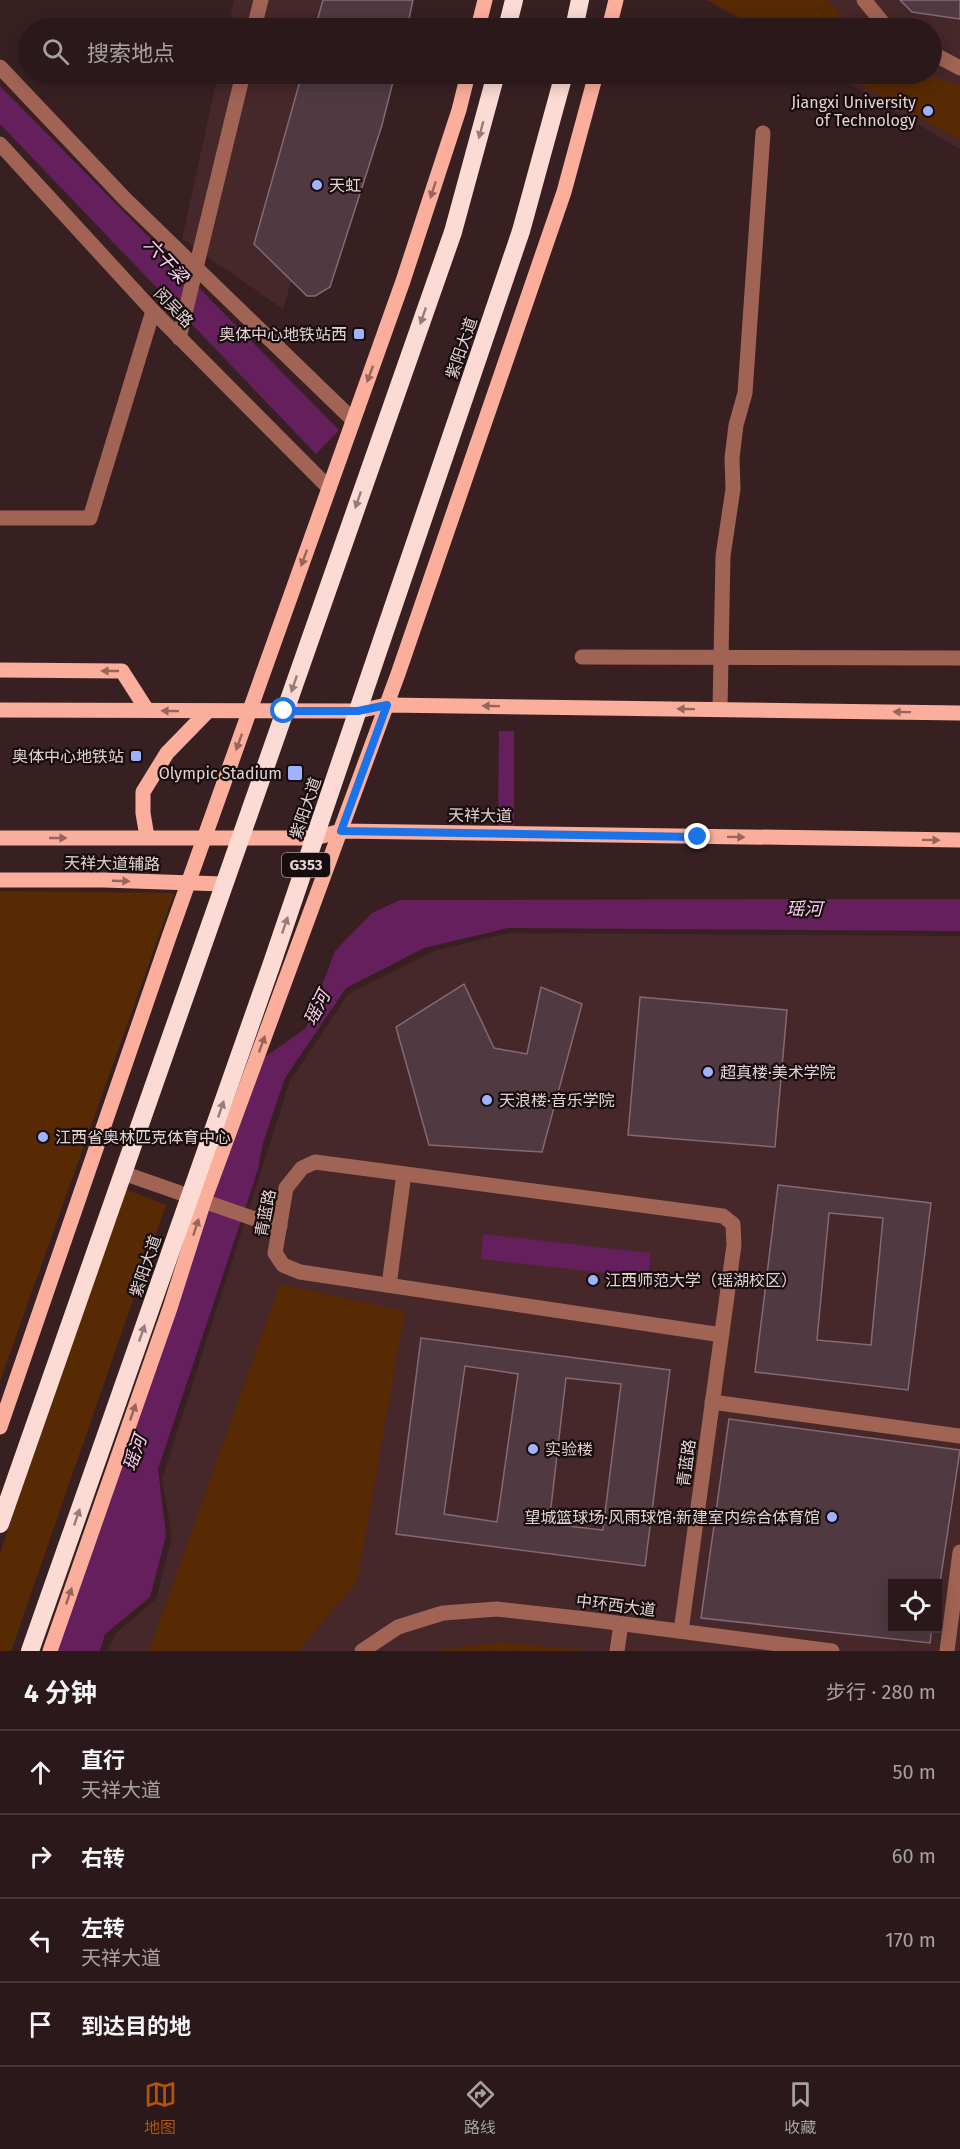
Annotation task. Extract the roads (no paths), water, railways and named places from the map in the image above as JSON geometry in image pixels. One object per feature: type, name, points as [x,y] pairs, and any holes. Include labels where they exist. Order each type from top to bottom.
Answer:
[{"type":"highway","points":[[510,18],[514,0]]},
{"type":"highway","points":[[576,18],[580,0]]},
{"type":"highway","points":[[0,1524],[453,232],[493,84]]},
{"type":"highway","name":"紫阳大道","points":[[30,1651],[197,1199],[315,838],[521,231],[561,84]]},
{"type":"main road","points":[[480,18],[485,0]]},
{"type":"main road","points":[[612,18],[616,0]]},
{"type":"main road","points":[[0,1427],[204,838],[404,281],[466,84]]},
{"type":"main road","points":[[50,1651],[170,1308],[197,1199],[341,831],[387,705],[564,192],[593,84]]},
{"type":"main road","points":[[0,670],[122,671],[147,710]]},
{"type":"main road","points":[[0,710],[358,711],[387,705],[960,713]]},
{"type":"main road","points":[[147,837],[143,813],[143,792],[167,753],[208,711]]},
{"type":"main road","name":"天祥大道","points":[[0,838],[315,838],[341,831],[960,840]]},
{"type":"main road","name":"天祥大道辅路","points":[[0,880],[104,880],[223,884]]},
{"type":"street","points":[[256,18],[261,0]]},
{"type":"street","points":[[864,0],[879,18]]},
{"type":"street","points":[[942,58],[960,68]]},
{"type":"street","points":[[0,67],[124,199],[353,420]]},
{"type":"street","points":[[179,338],[241,84]]},
{"type":"street","points":[[720,709],[723,556],[733,489],[732,458],[736,424],[745,393],[763,133]]},
{"type":"street","name":"闵吴路","points":[[0,144],[153,311],[329,488]]},
{"type":"street","points":[[0,518],[90,518],[153,311]]},
{"type":"street","points":[[582,657],[960,658]]},
{"type":"street","name":"青蓝路","points":[[681,1631],[712,1401],[722,1335],[734,1245],[733,1224],[723,1216],[315,1162],[302,1168],[286,1188],[275,1252],[283,1265],[300,1272],[722,1335]]},
{"type":"street","points":[[123,1173],[280,1226]]},
{"type":"street","points":[[389,1285],[404,1174]]},
{"type":"street","points":[[712,1401],[960,1436]]},
{"type":"street","points":[[947,1651],[960,1552]]},
{"type":"street","name":"中环西大道","points":[[362,1651],[398,1628],[443,1612],[496,1610],[832,1651]]},
{"type":"street","points":[[617,1651],[621,1624]]},
{"type":"water","name":"六干梁","points":[[0,86],[339,430],[316,454],[0,124]]},
{"type":"water","points":[[499,731],[514,731],[514,829],[498,829]]},
{"type":"water","name":"瑶河","points":[[960,899],[960,931],[508,928],[424,948],[346,988],[285,1078],[263,1143],[250,1194],[158,1469],[166,1536],[150,1597],[105,1634],[100,1651],[54,1651],[262,1059],[306,1028],[335,951],[372,913],[400,900]]},
{"type":"water","points":[[483,1234],[651,1253],[648,1278],[481,1259]]},
{"type":"place","name":"Jiangxi University of Technology","points":[[928,111]]},
{"type":"place","name":"天虹","points":[[317,185]]},
{"type":"place","name":"奥体中心地铁站西","points":[[359,334]]},
{"type":"place","name":"奥体中心地铁站","points":[[136,756]]},
{"type":"place","name":"Olympic Stadium","points":[[295,773]]},
{"type":"place","name":"超真楼·美术学院","points":[[708,1072]]},
{"type":"place","name":"天浪楼·音乐学院","points":[[487,1100]]},
{"type":"place","name":"江西省奥林匹克体育中心","points":[[43,1137]]},
{"type":"place","name":"江西师范大学（瑶湖校区）","points":[[593,1280]]},
{"type":"place","name":"实验楼","points":[[533,1449]]},
{"type":"place","name":"望城篮球场·风雨球馆·新建室内综合体育馆","points":[[832,1517]]}]
